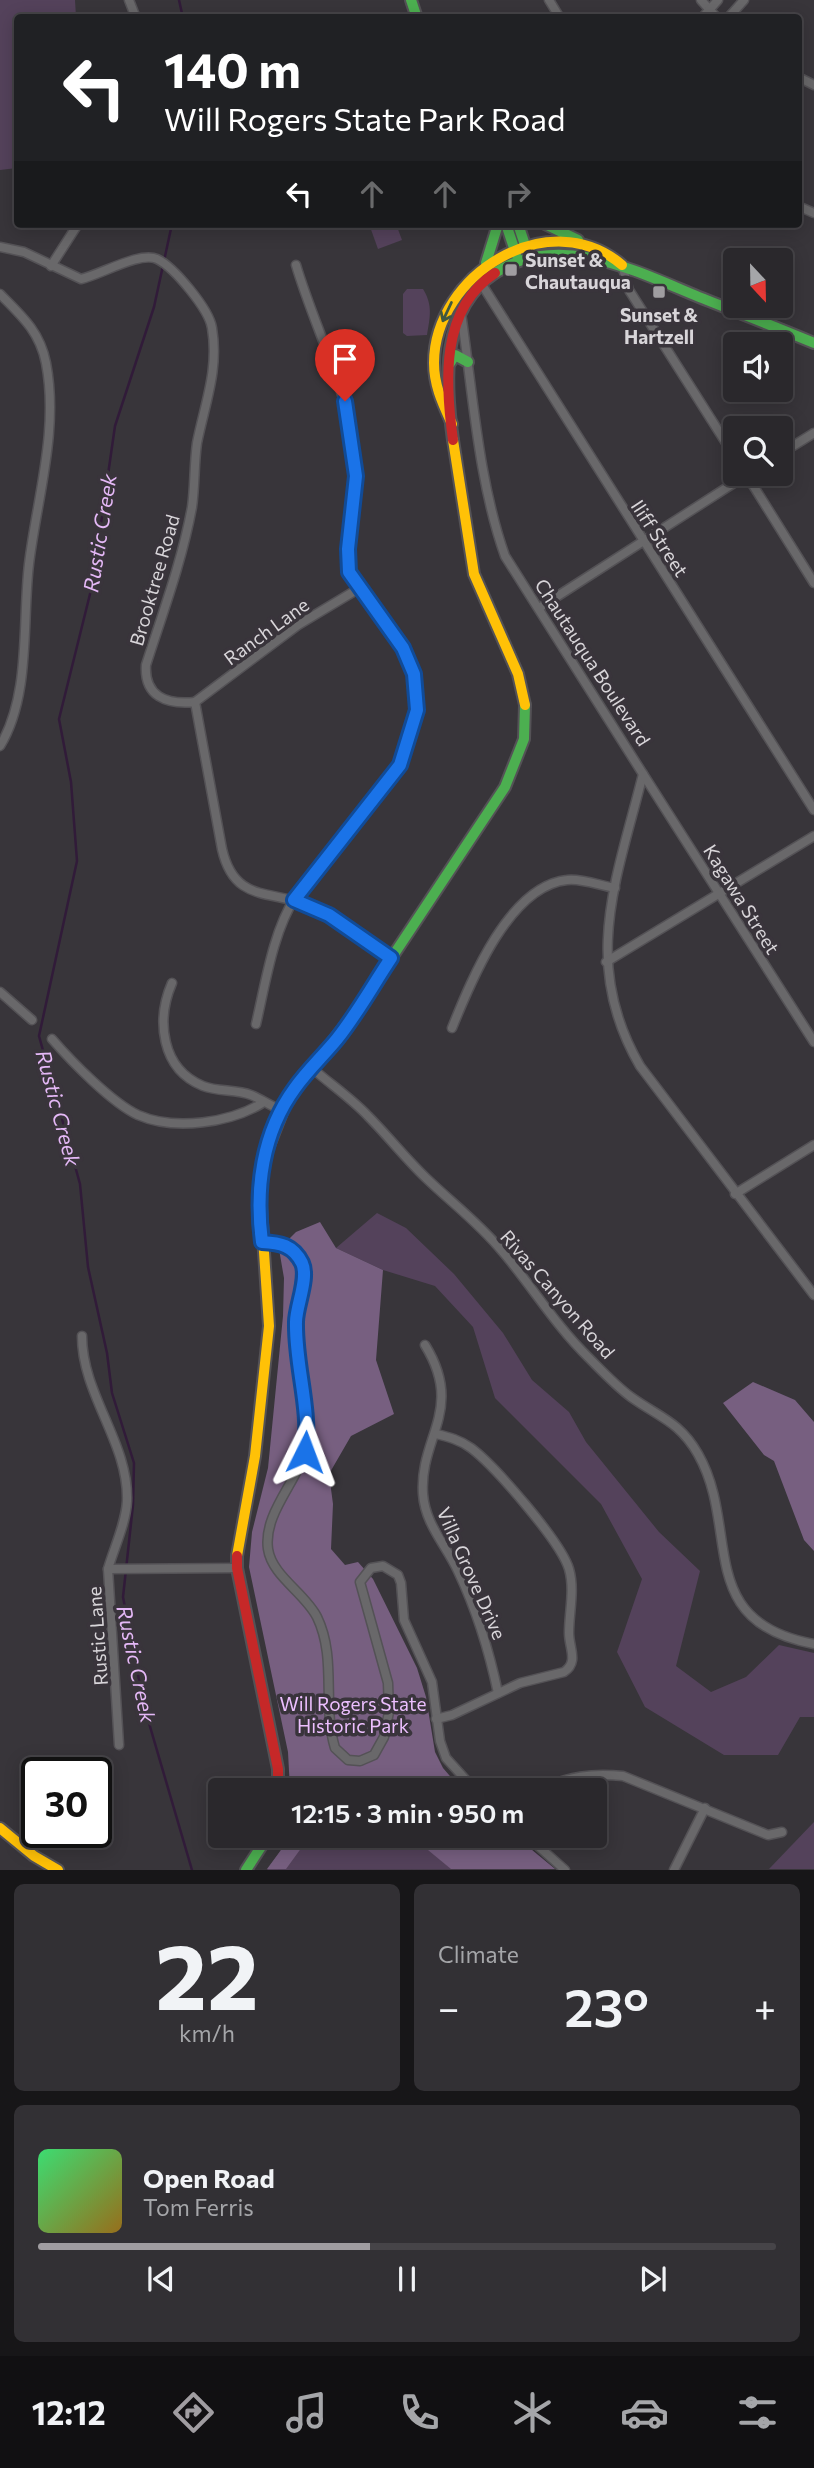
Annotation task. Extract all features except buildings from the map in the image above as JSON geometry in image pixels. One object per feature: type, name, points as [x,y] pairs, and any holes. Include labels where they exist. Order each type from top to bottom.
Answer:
[{"type":"main road","points":[[486,263],[497,228]]},
{"type":"main road","points":[[508,228],[524,259]]},
{"type":"main road","points":[[518,228],[519,246]]},
{"type":"main road","points":[[554,228],[583,243]]},
{"type":"main road","points":[[452,424],[442,411],[436,386],[438,336],[446,312],[462,285],[486,263],[519,246],[550,240],[583,243],[608,251],[622,265]]},
{"type":"main road","points":[[278,1778],[237,1568],[237,1535],[255,1459],[269,1323],[270,1297],[258,1209],[263,1160],[281,1110],[338,1037],[503,792],[524,738],[526,715],[517,667],[474,572],[452,424],[449,349],[461,313],[481,283],[495,271],[524,259],[558,254],[622,265],[814,343]]},
{"type":"main road","points":[[448,372],[450,358],[455,355],[468,362]]},
{"type":"main road","points":[[0,1828],[34,1856],[58,1870]]},
{"type":"main road","points":[[246,1870],[260,1848]]},
{"type":"street","points":[[701,0],[714,14]]},
{"type":"street","points":[[706,14],[718,0]]},
{"type":"street","points":[[732,14],[744,0]]},
{"type":"street","points":[[51,266],[75,228]]},
{"type":"street","points":[[566,228],[571,235]]},
{"type":"street","name":"Brooktree Road","points":[[0,247],[11,247],[81,279],[140,258],[158,260],[196,299],[209,319],[215,372],[201,422],[192,504],[181,555],[146,665],[145,677],[159,699],[195,702]]},
{"type":"street","points":[[256,1024],[285,916],[294,900],[400,765],[415,723],[418,697],[409,661],[397,636],[358,589],[349,572],[347,561],[356,476],[352,431],[345,401],[296,265]]},
{"type":"street","points":[[622,265],[629,290],[723,438]]},
{"type":"street","name":"Iliff Street","points":[[481,283],[814,810]]},
{"type":"street","points":[[0,295],[28,320],[38,336],[51,401],[44,474],[28,567],[20,685],[7,734],[0,747]]},
{"type":"street","name":"Chautauqua Boulevard","points":[[461,313],[498,535],[512,570],[539,608],[643,774],[608,917],[606,962],[614,1007],[625,1041],[640,1066],[735,1194],[814,1295]]},
{"type":"street","points":[[793,446],[814,433]]},
{"type":"street","points":[[539,608],[730,486]]},
{"type":"street","points":[[754,486],[814,583]]},
{"type":"street","name":"Ranch Lane","points":[[195,702],[298,625],[358,589]]},
{"type":"street","points":[[195,702],[222,849],[229,872],[253,892],[294,900],[329,915],[391,958]]},
{"type":"street","name":"Kagawa Street","points":[[643,774],[814,1042]]},
{"type":"street","points":[[606,962],[814,836]]},
{"type":"street","points":[[452,1028],[475,970],[491,942],[526,901],[552,883],[570,880],[615,888]]},
{"type":"street","points":[[172,983],[164,1002],[163,1032],[170,1055],[180,1071],[204,1086],[251,1095],[281,1110]]},
{"type":"street","points":[[0,992],[32,1020]]},
{"type":"street","points":[[52,1039],[79,1067],[138,1115],[163,1121],[202,1122],[239,1116],[264,1102]]},
{"type":"street","name":"Rivas Canyon Road","points":[[312,1068],[367,1114],[422,1175],[502,1250],[537,1298],[586,1356],[630,1396],[680,1427],[699,1455],[713,1486],[720,1543],[739,1605],[774,1629],[798,1641],[814,1644]]},
{"type":"street","points":[[735,1194],[814,1145]]},
{"type":"street","points":[[262,1242],[281,1243],[295,1252],[304,1267],[296,1319],[296,1356],[309,1427],[305,1452],[272,1522],[267,1538],[268,1552],[280,1572],[306,1601],[322,1629],[327,1651],[335,1748],[348,1760],[360,1761],[374,1755],[384,1737],[388,1712],[388,1683],[380,1648],[360,1593],[360,1582],[371,1568],[383,1566],[398,1575],[404,1620],[429,1674],[446,1758],[464,1778]]},
{"type":"street","points":[[82,1336],[82,1357],[88,1382],[123,1468],[127,1503],[108,1569]]},
{"type":"street","name":"Villa Grove Drive","points":[[425,1345],[435,1362],[441,1386],[436,1434],[424,1484],[426,1510],[437,1536],[457,1570],[480,1624],[498,1693]]},
{"type":"street","points":[[436,1434],[463,1443],[481,1457],[558,1546],[571,1578],[569,1640],[573,1658],[570,1668],[498,1693],[452,1716],[436,1719]]},
{"type":"street","name":"Rustic Lane","points":[[119,1745],[108,1569],[237,1568]]},
{"type":"street","points":[[571,1778],[601,1773],[623,1776],[768,1835],[782,1832]]},
{"type":"street","points":[[674,1870],[705,1808]]},
{"type":"street","points":[[540,1848],[565,1870]]},
{"type":"shaded area","points":[[0,0],[75,0],[76,14],[14,14],[14,168],[0,170]]},
{"type":"shaded area","points":[[370,228],[398,228],[402,240],[378,249]]},
{"type":"shaded area","points":[[407,289],[423,289],[426,295],[430,311],[427,335],[407,336],[403,333],[403,294]]},
{"type":"shaded area","points":[[377,1213],[406,1228],[454,1274],[503,1333],[532,1380],[569,1412],[586,1442],[659,1532],[700,1571],[676,1666],[711,1692],[746,1677],[779,1645],[814,1653],[814,1717],[800,1717],[778,1755],[724,1755],[645,1707],[617,1652],[642,1579],[601,1504],[495,1398],[473,1327],[435,1286],[383,1270],[336,1248]]},
{"type":"shaded area","points":[[814,1822],[814,1869],[769,1869]]},
{"type":"shaded area","points":[[530,1848],[555,1869],[267,1870],[281,1850]]},
{"type":"green space","name":"Will Rogers State Historic Park","points":[[320,1222],[336,1248],[383,1270],[376,1360],[394,1414],[351,1436],[329,1474],[333,1504],[331,1549],[345,1565],[358,1562],[373,1579],[417,1668],[426,1697],[435,1752],[452,1778],[289,1778],[288,1752],[249,1567],[252,1532],[268,1468],[283,1316],[284,1278],[279,1249],[296,1232]]},
{"type":"green space","points":[[753,1382],[795,1400],[814,1422],[814,1551],[804,1540],[774,1461],[764,1455],[723,1403]]},
{"type":"green space","points":[[301,1848],[286,1869],[267,1869],[281,1850]]},
{"type":"green space","points":[[426,1848],[530,1848],[555,1869],[451,1869]]},
{"type":"waterway","name":"Rustic Creek","points":[[179,0],[182,14]]},
{"type":"waterway","name":"Rustic Creek","points":[[171,228],[154,307],[115,426],[92,586],[59,719],[71,782],[77,861],[39,1036],[80,1184],[88,1267],[107,1353],[112,1393],[134,1463],[133,1505],[123,1597],[144,1706],[192,1870]]},
{"type":"traffic: fast","points":[[411,0],[416,14]]},
{"type":"traffic: fast","points":[[486,263],[497,228]]},
{"type":"traffic: fast","points":[[507,228],[516,254]]},
{"type":"traffic: fast","points":[[519,228],[526,248]]},
{"type":"traffic: fast","points":[[553,228],[578,240]]},
{"type":"traffic: fast","points":[[495,273],[520,261],[545,255],[571,255],[597,260],[650,276],[814,343]]},
{"type":"traffic: fast","points":[[450,363],[455,355],[468,362]]},
{"type":"traffic: fast","points":[[265,1156],[287,1100],[355,1013],[505,787],[524,739],[525,705]]},
{"type":"traffic: fast","points":[[246,1870],[260,1848]]},
{"type":"traffic: slow","points":[[452,424],[437,387],[434,363],[439,331],[453,301],[474,277],[501,257],[531,245],[562,242],[593,248],[622,265]]},
{"type":"traffic: slow","points":[[453,440],[474,574],[518,674],[525,705]]},
{"type":"traffic: slow","points":[[237,1556],[255,1456],[269,1326],[260,1193],[265,1156]]},
{"type":"traffic: slow","points":[[0,1828],[34,1856],[58,1870]]},
{"type":"traffic: jam","points":[[453,440],[448,372],[455,327],[464,306],[477,288],[495,273]]},
{"type":"traffic: jam","points":[[237,1556],[237,1568],[278,1778]]},
{"type":"place","name":"Sunset & Chautauqua","points":[[511,270]]},
{"type":"place","name":"Sunset & Hartzell","points":[[659,292]]},
{"type":"route","points":[[305,1452],[309,1427],[296,1356],[296,1319],[304,1267],[295,1252],[281,1243],[262,1242],[258,1209],[263,1160],[281,1110],[295,1088],[338,1037],[391,958],[329,915],[294,900],[400,765],[415,723],[418,697],[414,674],[397,636],[358,589],[349,572],[347,561],[355,500],[356,458],[345,401]]}]
